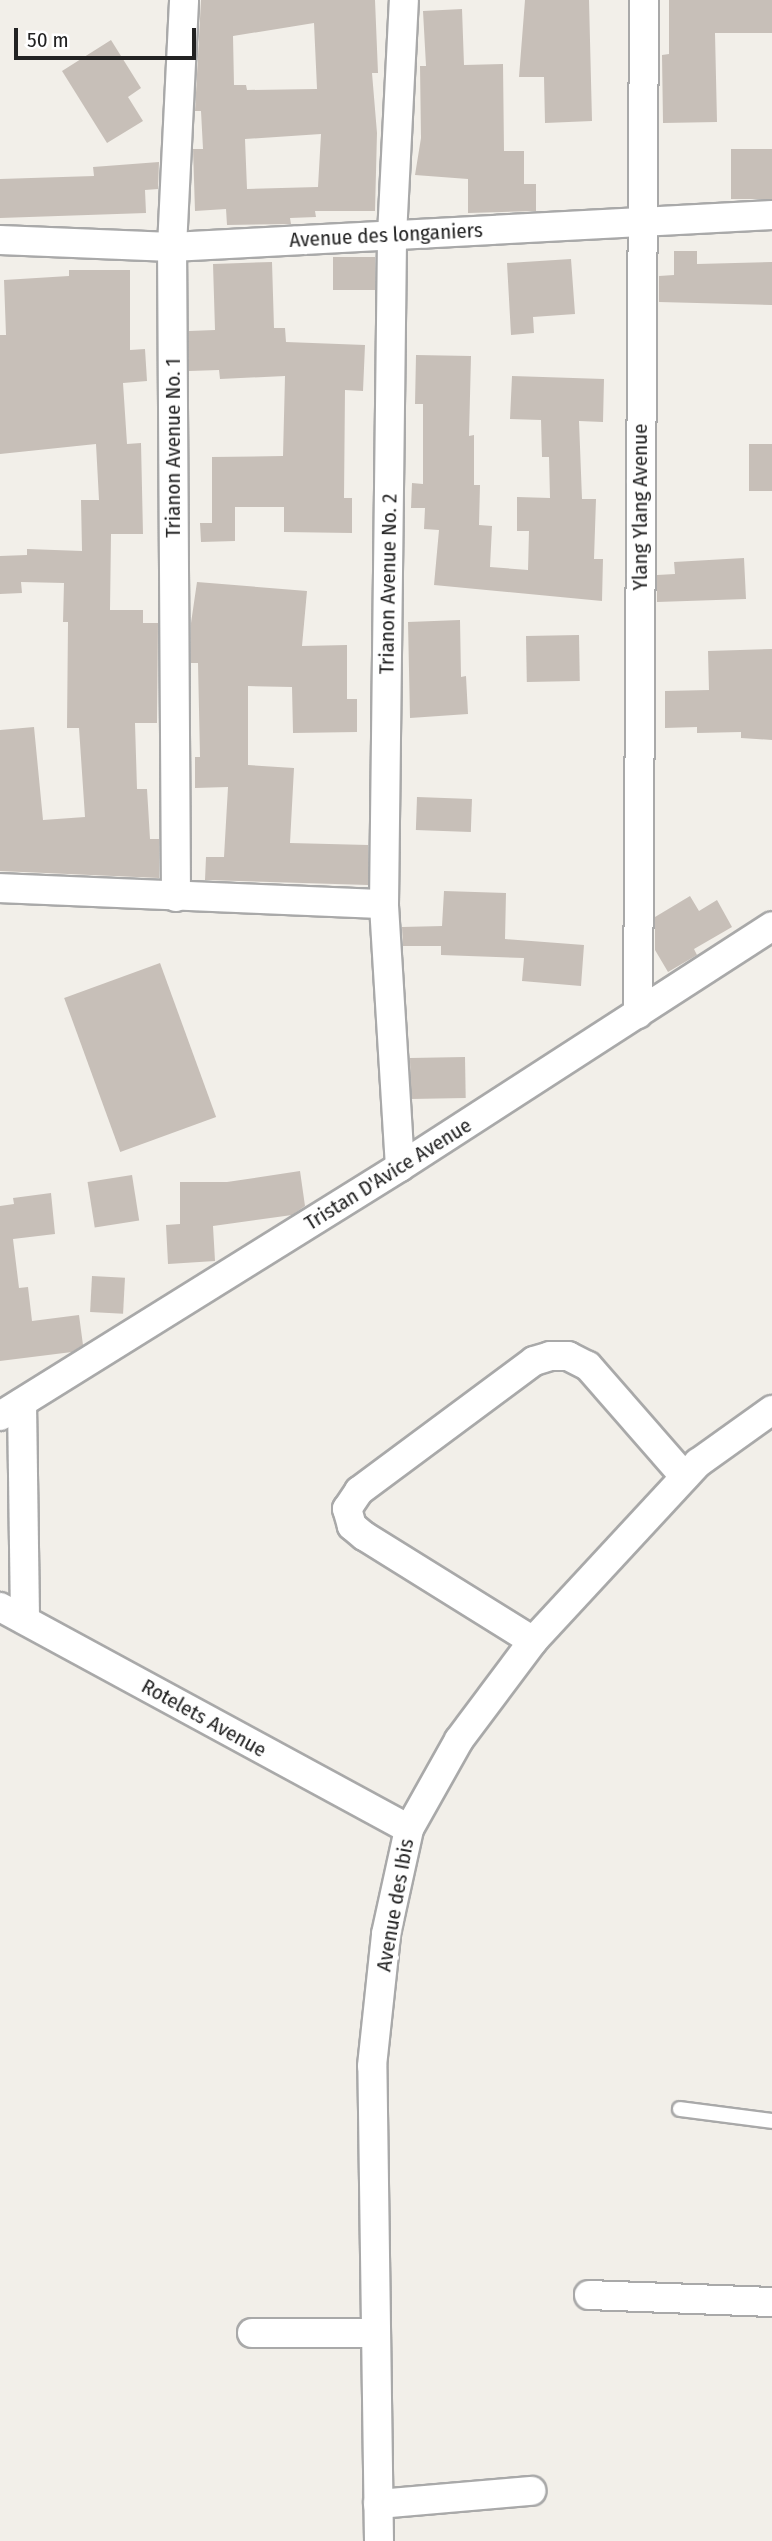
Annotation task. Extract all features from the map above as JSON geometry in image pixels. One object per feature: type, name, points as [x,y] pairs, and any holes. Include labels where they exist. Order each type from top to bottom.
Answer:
[{"type":"street","name":"Trianon Avenue No. 1","points":[[176,897],[172,247],[184,0]]},
{"type":"street","name":"Trianon Avenue No. 2","points":[[400,1167],[384,904],[392,235],[404,0]]},
{"type":"street","name":"Ylang Ylang Avenue","points":[[638,1014],[644,0]]},
{"type":"street","name":"Avenue des longaniers","points":[[0,240],[172,247],[772,215]]},
{"type":"street","points":[[0,888],[384,904]]},
{"type":"street","name":"Tristan D'Avice Avenue","points":[[11,1410],[400,1167],[772,926]]},
{"type":"street","points":[[533,1641],[363,1536],[352,1526],[347,1509],[359,1491],[534,1361],[550,1356],[568,1356],[588,1366],[685,1477]]},
{"type":"street","points":[[11,1410],[12,1614]]},
{"type":"street","name":"Avenue des Ibis","points":[[379,2541],[372,2066],[386,1934],[409,1829],[459,1740],[533,1641],[685,1477],[772,1410]]},
{"type":"street","name":"Rotelets Avenue","points":[[12,1614],[409,1829]]},
{"type":"street","points":[[589,2295],[772,2302]]},
{"type":"street","points":[[252,2333],[375,2333]]},
{"type":"street","points":[[378,2504],[531,2491]]},
{"type":"lane","points":[[680,2109],[772,2121]]},
{"type":"building","points":[[201,0],[375,0],[378,73],[372,73],[377,133],[375,211],[315,211],[316,217],[290,218],[291,224],[227,225],[226,209],[195,211],[193,149],[203,149],[201,111],[195,111]],"holes":[[[314,23],[317,89],[247,90],[246,85],[234,85],[233,36]],[[321,134],[318,187],[247,189],[245,139]]]},
{"type":"building","points":[[525,0],[589,0],[592,121],[545,123],[544,77],[519,77]]},
{"type":"building","points":[[669,0],[772,0],[772,33],[715,33],[717,122],[663,123],[662,55],[669,54]]},
{"type":"building","points":[[462,9],[464,65],[503,64],[504,151],[524,151],[524,184],[536,184],[536,211],[468,213],[468,179],[415,175],[421,138],[420,66],[426,66],[423,11]]},
{"type":"building","points":[[111,40],[141,88],[128,97],[143,121],[107,143],[62,71]]},
{"type":"building","points":[[731,149],[772,149],[772,199],[731,199]]},
{"type":"building","points":[[159,162],[158,189],[145,190],[146,213],[0,218],[0,179],[94,176],[93,167]]},
{"type":"building","points":[[674,251],[697,251],[697,264],[772,262],[772,305],[659,302],[659,276],[674,275]]},
{"type":"building","points":[[333,257],[375,257],[375,290],[333,290]]},
{"type":"building","points":[[571,259],[575,314],[533,317],[534,333],[511,335],[507,263]]},
{"type":"building","points":[[272,262],[274,328],[285,328],[286,342],[365,345],[363,391],[345,390],[344,498],[352,498],[352,533],[284,532],[284,507],[235,507],[235,541],[201,542],[200,523],[212,523],[212,457],[283,456],[285,376],[220,379],[219,370],[189,371],[189,331],[215,330],[213,264]]},
{"type":"building","points":[[69,270],[130,270],[130,350],[145,349],[147,381],[123,383],[127,444],[141,443],[143,534],[111,534],[110,610],[143,610],[143,623],[158,623],[157,723],[135,723],[137,789],[147,789],[150,839],[159,839],[159,878],[0,871],[0,730],[34,727],[43,820],[85,817],[79,728],[67,728],[68,622],[63,622],[64,583],[21,582],[22,593],[0,594],[0,556],[27,555],[27,549],[82,551],[81,500],[99,500],[96,444],[0,454],[0,335],[6,335],[4,280],[69,276]]},
{"type":"building","points":[[416,355],[471,356],[469,436],[474,435],[474,485],[480,485],[479,525],[492,526],[490,567],[528,570],[529,531],[517,531],[517,497],[550,498],[549,457],[542,457],[541,420],[510,419],[512,376],[604,379],[603,422],[579,421],[582,499],[596,499],[594,559],[603,559],[602,601],[434,585],[439,530],[424,529],[425,508],[411,508],[412,483],[423,484],[423,404],[415,404]]},
{"type":"building","points":[[749,444],[772,444],[772,491],[749,491]]},
{"type":"building","points":[[744,558],[746,599],[657,602],[657,575],[675,574],[674,562]]},
{"type":"building","points":[[197,582],[307,591],[302,646],[347,645],[347,699],[357,699],[357,732],[293,733],[292,687],[248,686],[248,765],[294,768],[290,843],[368,845],[368,885],[205,880],[206,857],[224,857],[228,787],[195,788],[195,757],[200,757],[198,663],[191,663],[191,623]]},
{"type":"building","points":[[460,620],[461,677],[466,676],[468,714],[410,718],[408,622]]},
{"type":"building","points":[[579,635],[580,681],[527,682],[526,636]]},
{"type":"building","points":[[772,649],[772,740],[741,738],[741,732],[697,733],[697,727],[665,728],[665,691],[709,690],[708,651]]},
{"type":"building","points":[[417,797],[472,799],[471,832],[416,830]]},
{"type":"building","points":[[444,891],[506,893],[505,939],[584,945],[581,986],[522,981],[524,958],[441,955],[441,946],[403,946],[402,927],[442,926]]},
{"type":"building","points":[[690,896],[699,911],[717,900],[732,927],[694,949],[697,955],[668,972],[655,950],[655,917]]},
{"type":"building","points":[[160,963],[216,1117],[120,1152],[64,998]]},
{"type":"building","points":[[465,1057],[466,1098],[411,1099],[410,1058]]},
{"type":"building","points":[[300,1171],[305,1206],[292,1215],[213,1226],[215,1261],[168,1264],[166,1225],[180,1224],[180,1182],[227,1182]]},
{"type":"building","points":[[132,1175],[139,1220],[95,1227],[88,1182]]},
{"type":"building","points":[[51,1193],[55,1234],[13,1239],[19,1288],[28,1287],[32,1321],[79,1315],[83,1345],[72,1352],[0,1361],[0,1206],[14,1204],[13,1198]]},
{"type":"building","points":[[92,1276],[125,1278],[123,1314],[90,1312]]}]
